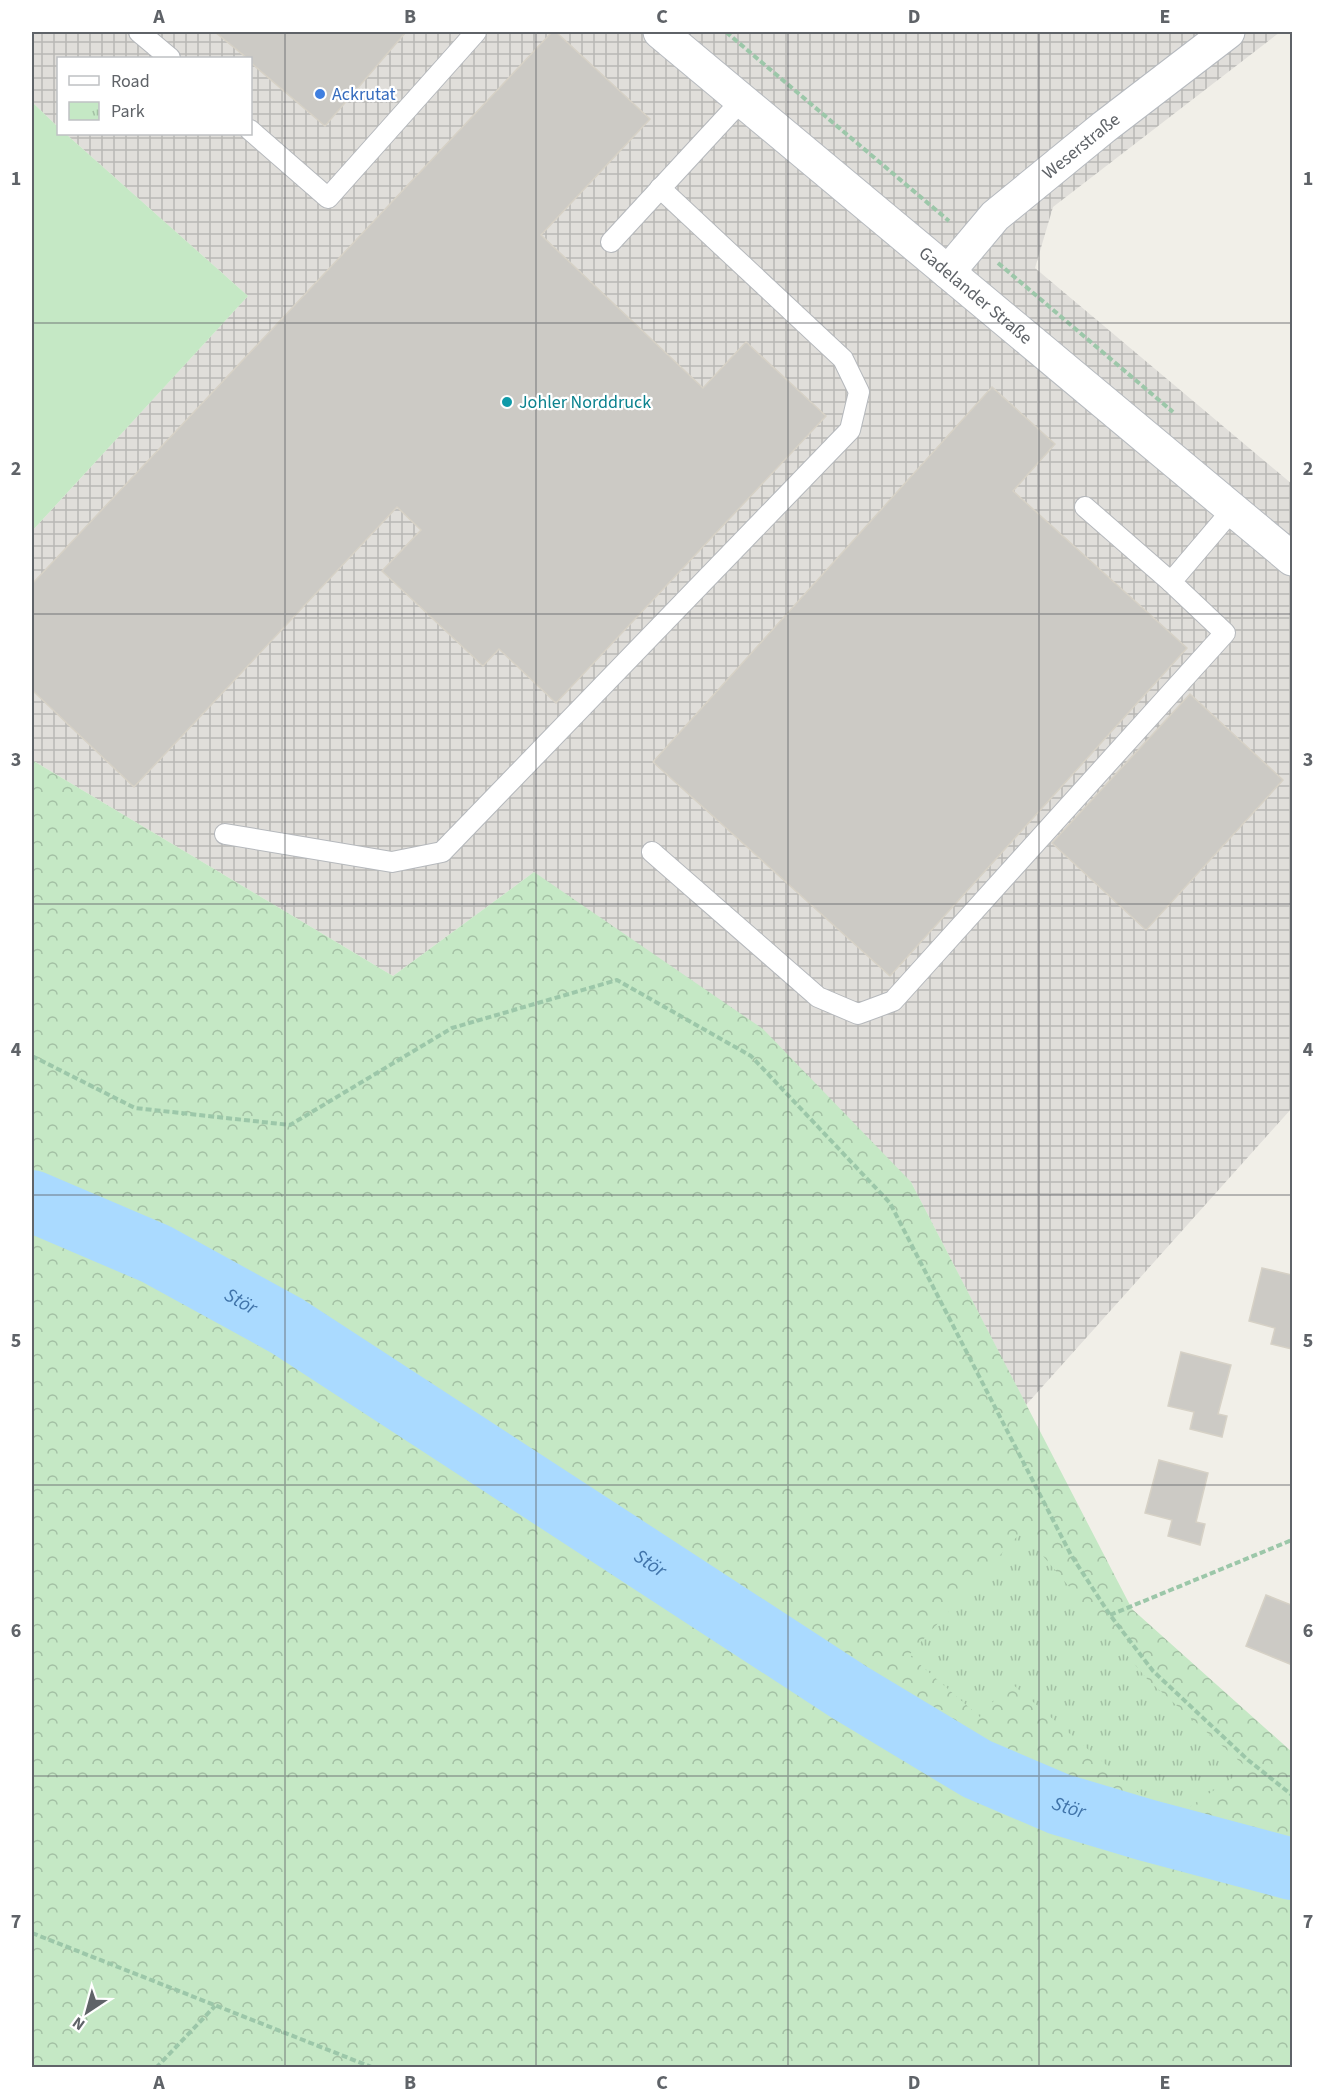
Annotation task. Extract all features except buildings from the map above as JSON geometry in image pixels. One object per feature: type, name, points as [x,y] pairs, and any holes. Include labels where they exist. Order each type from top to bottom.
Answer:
[{"type":"street","name":"Gadelander Straße","points":[[660,32],[1293,559]]},
{"type":"street","name":"Weserstraße","points":[[948,272],[995,216],[1104,127],[1228,32]]},
{"type":"lane","points":[[139,32],[169,57]]},
{"type":"lane","points":[[252,132],[328,198],[476,32]]},
{"type":"lane","points":[[611,242],[742,100]]},
{"type":"lane","points":[[225,834],[392,862],[442,852],[850,430],[859,392],[843,359],[660,188]]},
{"type":"lane","points":[[652,852],[819,997],[858,1014],[893,1001],[1225,633],[1085,507]]},
{"type":"lane","points":[[1171,582],[1233,509]]},
{"type":"path","points":[[726,32],[1178,416]]},
{"type":"path","points":[[32,1056],[135,1108],[290,1125],[452,1028],[617,980],[751,1056],[890,1203],[1071,1555],[1110,1615],[1153,1671],[1248,1760],[1293,1795]]},
{"type":"path","points":[[1110,1615],[1293,1540]]},
{"type":"path","points":[[32,1934],[374,2067]]},
{"type":"path","points":[[156,2067],[215,2006]]},
{"type":"shaded area","points":[[32,32],[1280,32],[1053,207],[1035,268],[1292,484],[1292,1108],[1026,1405],[911,1182],[534,872],[393,976],[32,760],[32,531],[248,296],[67,135],[252,135],[252,57],[57,57],[57,126],[32,102]]},
{"type":"green space","points":[[32,102],[57,126],[57,135],[67,135],[248,296],[32,531]]},
{"type":"green space","points":[[32,760],[393,976],[534,872],[763,1029],[911,1182],[1132,1609],[1292,1752],[1292,2067],[32,2068]]},
{"type":"green space","points":[[1022,1531],[1148,1680],[1247,1768],[1170,1820],[1010,1682],[980,1717],[909,1655]]},
{"type":"waterway","name":"Stör","points":[[32,1201],[156,1254],[287,1326],[849,1692],[977,1769],[1059,1804],[1292,1869]]},
{"type":"place","name":"Ackrutat","points":[[320,94]]},
{"type":"place","name":"Johler Norddruck","points":[[507,402]]}]
